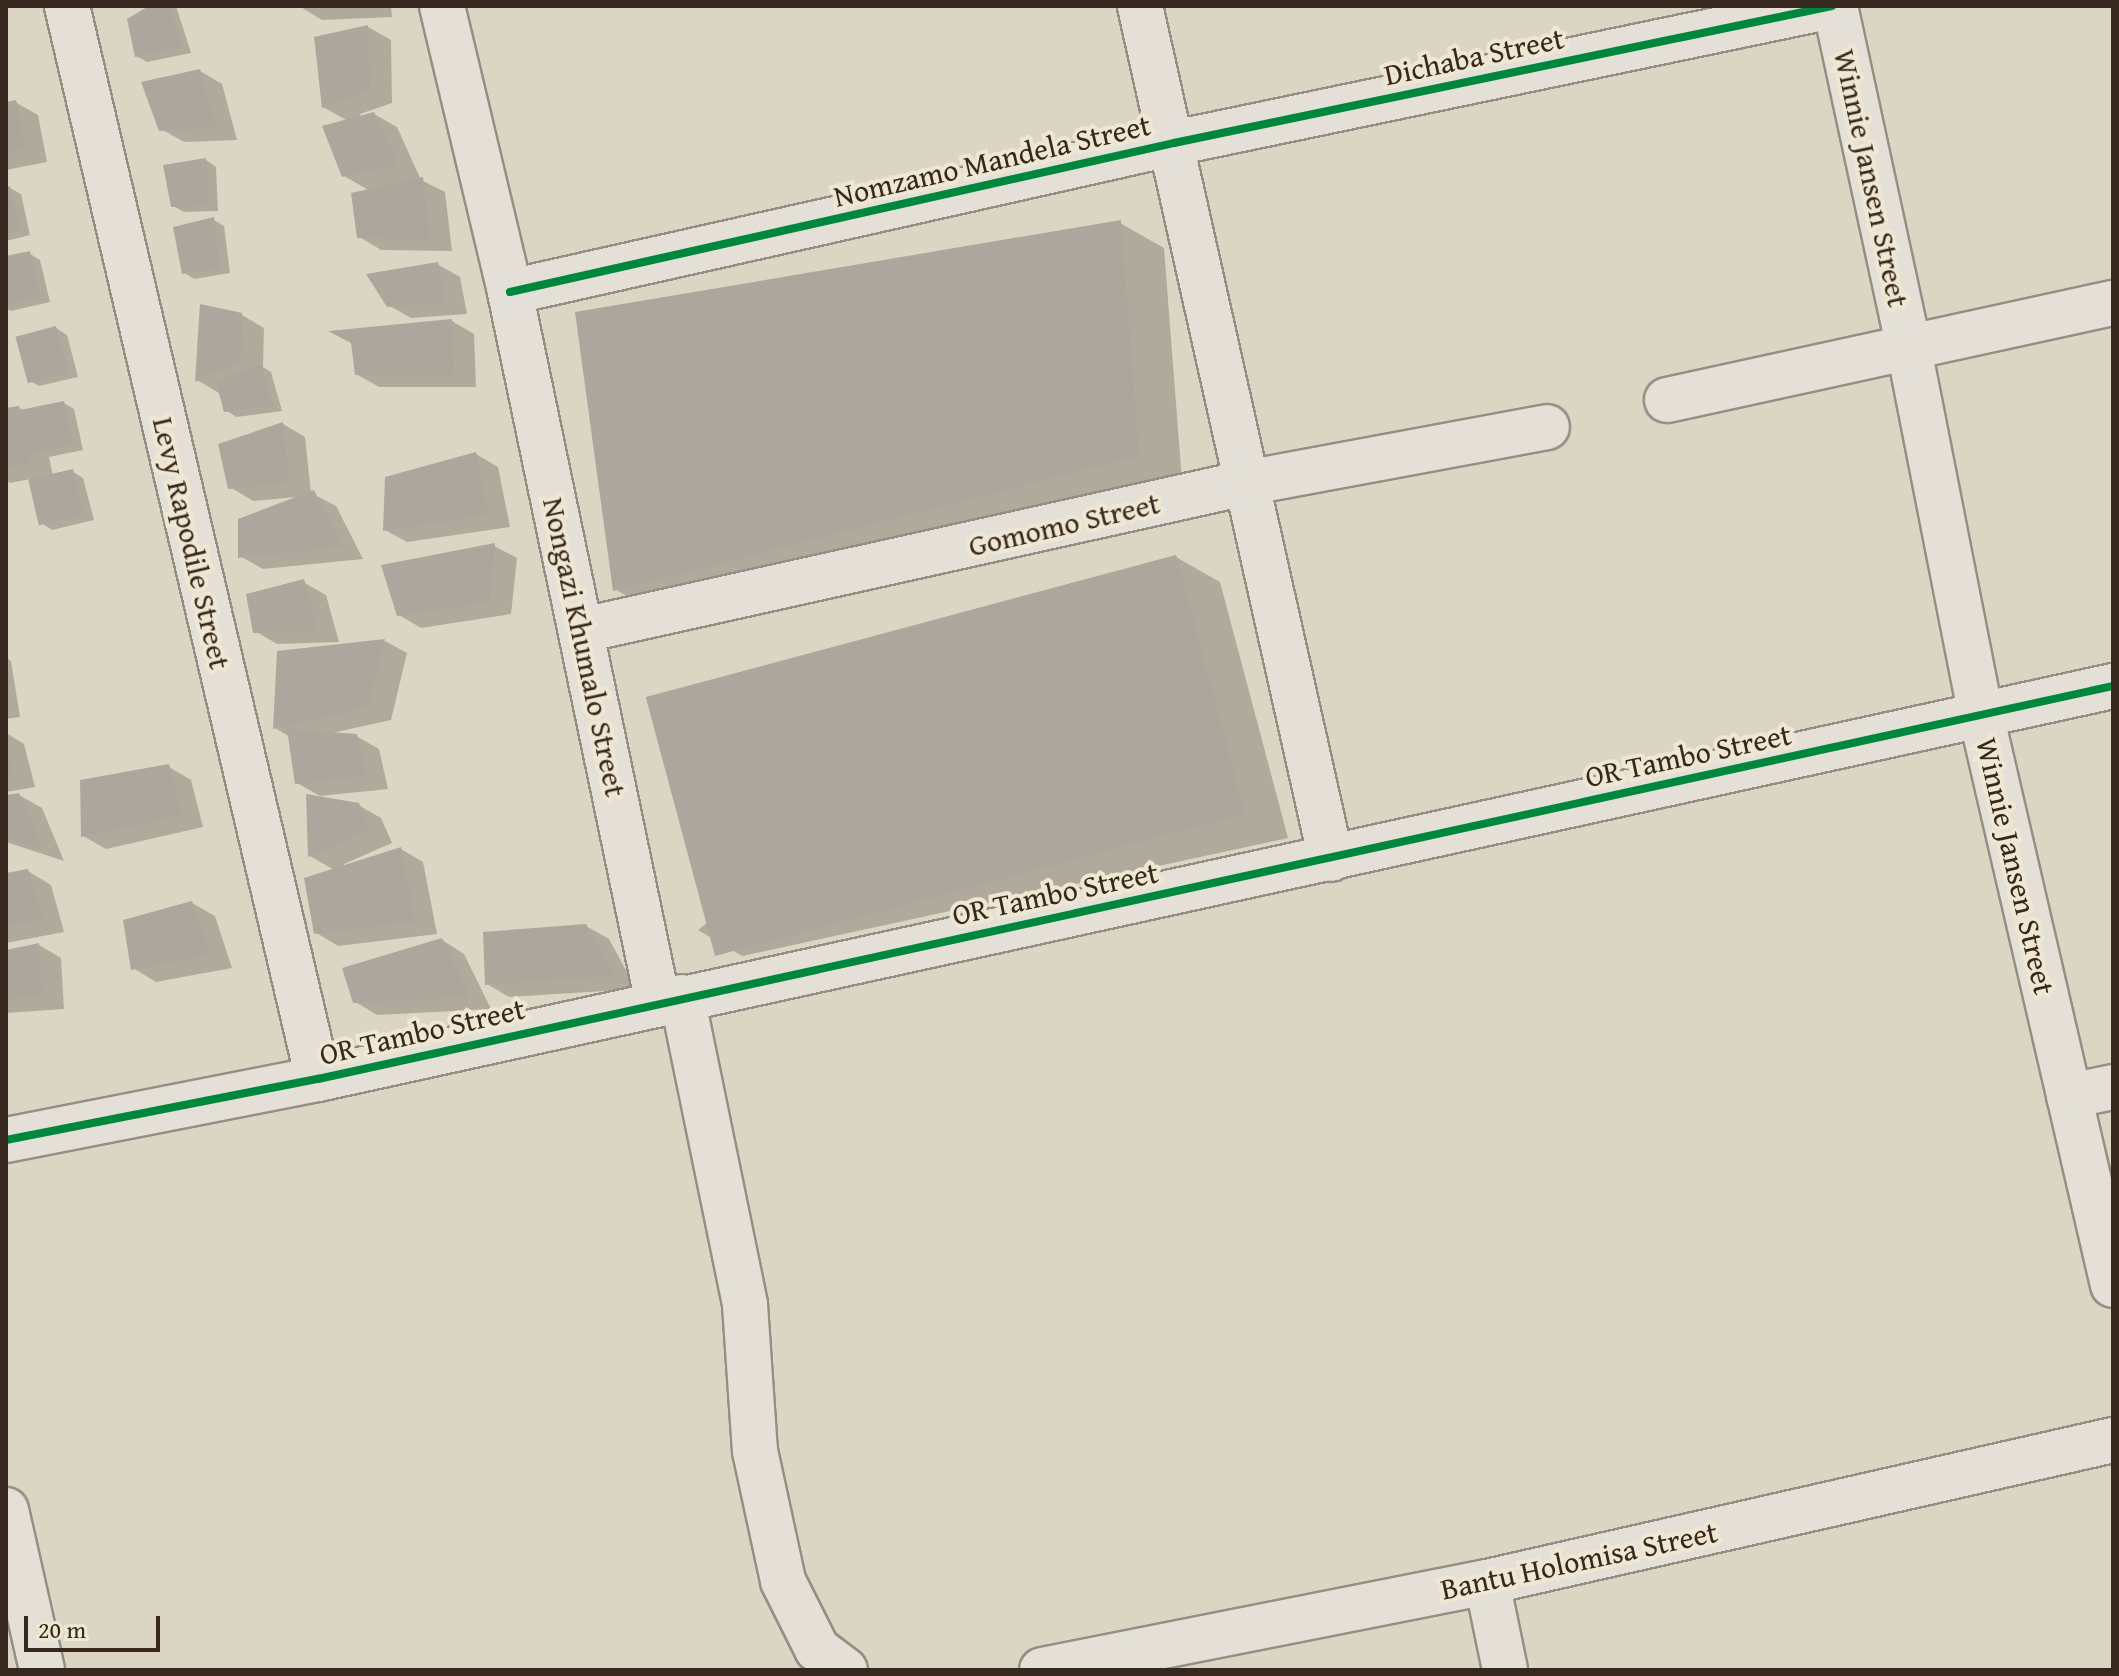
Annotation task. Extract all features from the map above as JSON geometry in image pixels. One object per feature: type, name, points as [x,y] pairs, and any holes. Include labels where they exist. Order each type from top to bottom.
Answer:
[{"type":"street","name":"Levy Rapodile Street","points":[[67,6],[318,1079]]},
{"type":"street","name":"Nongazi Khumalo Street","points":[[442,6],[510,292],[583,630],[745,1305],[755,1451],[783,1581],[817,1649],[845,1670]]},
{"type":"street","name":"Nomzamo Mandela Street","points":[[1140,6],[1174,143],[1245,483],[1331,859]]},
{"type":"street","name":"Dichaba Street","points":[[1174,143],[1833,6]]},
{"type":"street","name":"Winnie Jansen Street","points":[[1833,6],[1909,349],[1981,715],[2113,1285]]},
{"type":"street","name":"Nomzamo Mandela Street","points":[[510,292],[1174,143]]},
{"type":"street","points":[[1909,349],[2113,303]]},
{"type":"street","name":"Winnie Jansen Street","points":[[1667,400],[1909,349]]},
{"type":"street","name":"Gomomo Street","points":[[583,630],[1245,483],[1547,427]]},
{"type":"street","name":"OR Tambo Street","points":[[6,1140],[318,1079],[2113,686]]},
{"type":"street","points":[[2069,1096],[2113,1087]]},
{"type":"street","name":"Bantu Holomisa Street","points":[[1042,1670],[1487,1582],[2113,1440]]},
{"type":"street","points":[[6,1510],[42,1670]]},
{"type":"street","points":[[1487,1582],[1505,1670]]},
{"type":"building","points":[[149,6],[168,6],[182,47],[135,57],[127,19]]},
{"type":"building","points":[[368,25],[370,90],[322,108],[314,37]]},
{"type":"building","points":[[200,69],[216,128],[159,131],[141,82]]},
{"type":"building","points":[[16,100],[26,149],[6,153],[6,102]]},
{"type":"building","points":[[374,112],[399,165],[342,177],[322,126]]},
{"type":"building","points":[[206,158],[208,206],[171,207],[163,165]]},
{"type":"building","points":[[423,177],[430,239],[357,238],[351,193]]},
{"type":"building","points":[[10,186],[20,229],[6,233],[6,187]]},
{"type":"building","points":[[214,217],[220,268],[182,274],[173,227]]},
{"type":"building","points":[[1121,220],[1139,456],[613,591],[575,312]]},
{"type":"building","points":[[30,251],[40,297],[6,304],[6,256]]},
{"type":"building","points":[[438,262],[446,302],[387,307],[366,274]]},
{"type":"building","points":[[200,304],[242,313],[241,360],[195,382]]},
{"type":"building","points":[[452,319],[454,375],[355,375],[351,343],[328,331]]},
{"type":"building","points":[[56,326],[68,372],[28,383],[15,337]]},
{"type":"building","points":[[261,364],[273,406],[224,412],[216,382]]},
{"type":"building","points":[[64,401],[73,445],[30,454],[31,462],[6,467],[6,408],[19,406],[20,410]]},
{"type":"building","points":[[283,422],[289,484],[228,489],[218,444]]},
{"type":"building","points":[[476,452],[489,515],[383,531],[385,477]]},
{"type":"building","points":[[73,469],[84,515],[39,525],[28,479]]},
{"type":"building","points":[[314,490],[342,547],[238,558],[238,519]]},
{"type":"building","points":[[495,543],[489,602],[397,616],[381,565]]},
{"type":"building","points":[[1176,555],[1245,814],[715,956],[646,697]]},
{"type":"building","points":[[304,579],[318,630],[253,633],[246,594]]},
{"type":"building","points":[[385,639],[368,707],[273,729],[277,651]]},
{"type":"building","points":[[287,729],[357,734],[366,776],[295,784]]},
{"type":"building","points":[[6,750],[13,775],[6,776]]},
{"type":"building","points":[[169,764],[182,815],[81,837],[80,780]]},
{"type":"building","points":[[19,793],[44,851],[6,838],[6,795]]},
{"type":"building","points":[[306,794],[359,803],[370,830],[308,857]]},
{"type":"building","points":[[401,847],[415,922],[314,934],[304,878]]},
{"type":"building","points":[[28,869],[43,920],[6,926],[6,873]]},
{"type":"building","points":[[192,901],[211,955],[131,970],[123,920]]},
{"type":"building","points":[[586,924],[615,976],[485,985],[483,932]]},
{"type":"building","points":[[442,938],[470,997],[353,1003],[342,968]]},
{"type":"building","points":[[39,943],[42,997],[6,999],[6,950]]},
{"type":"cycle path","points":[[510,292],[1174,143],[1832,6]]},
{"type":"cycle path","points":[[6,1140],[318,1079],[2113,686]]}]
